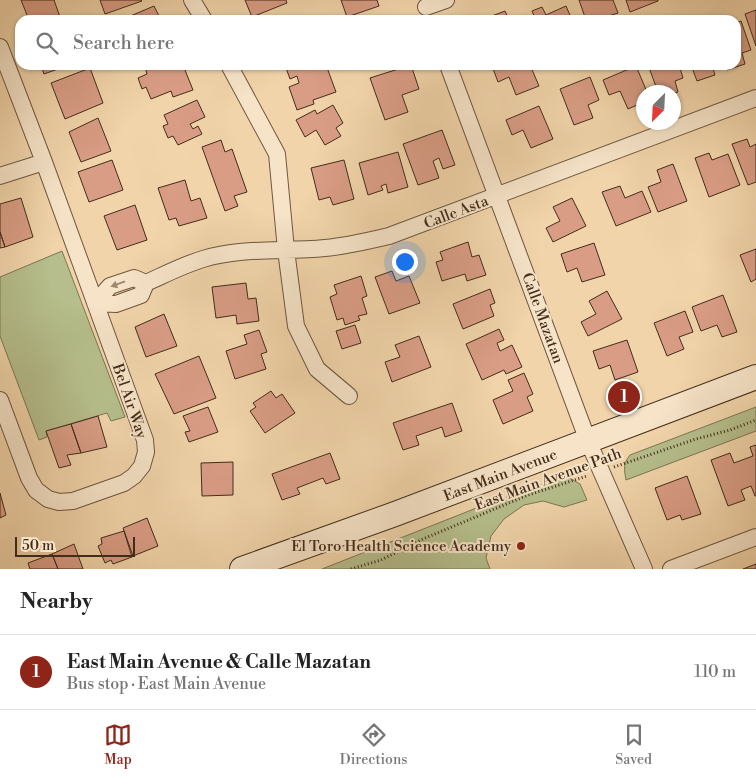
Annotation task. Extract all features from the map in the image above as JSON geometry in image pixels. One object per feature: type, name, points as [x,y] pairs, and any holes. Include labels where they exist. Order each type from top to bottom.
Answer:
[{"type":"main road","name":"East Main Avenue","points":[[242,569],[588,442],[756,377]]},
{"type":"street","points":[[192,0],[201,15]]},
{"type":"street","points":[[427,9],[446,0]]},
{"type":"street","name":"Bel Air Way","points":[[0,47],[145,440],[146,452],[142,466],[134,476],[124,483],[73,501],[59,502],[48,499],[36,490],[29,478],[0,400]]},
{"type":"street","points":[[232,70],[277,154],[286,250],[296,326],[316,369],[349,396]]},
{"type":"street","name":"Calle Mazatan","points":[[450,70],[588,442],[644,569]]},
{"type":"street","name":"Calle Asta","points":[[95,303],[116,304],[141,295],[146,283],[202,259],[232,253],[358,244],[390,236],[756,98]]},
{"type":"street","points":[[0,176],[44,162]]},
{"type":"street","points":[[671,569],[756,537]]},
{"type":"path","name":"East Main Avenue Path","points":[[351,569],[382,560],[424,539],[528,495],[756,420]]},
{"type":"green space","points":[[62,251],[125,417],[111,421],[107,413],[46,431],[47,437],[39,440],[0,336],[0,277]]},
{"type":"green space","points":[[756,407],[756,431],[626,480],[625,467],[630,455]]},
{"type":"green space","points":[[566,476],[580,484],[587,500],[564,507],[543,501],[524,505],[504,519],[491,536],[486,558],[490,569],[322,569],[479,507]]},
{"type":"building","points":[[21,0],[54,0],[59,15],[27,15]]},
{"type":"building","points":[[100,0],[141,0],[142,1],[105,14]]},
{"type":"building","points":[[245,0],[286,0],[287,3],[257,15],[251,15]]},
{"type":"building","points":[[341,0],[377,0],[379,6],[353,15],[346,15]]},
{"type":"building","points":[[579,0],[613,0],[618,13],[612,15],[584,15]]},
{"type":"building","points":[[626,0],[658,0],[658,1],[630,12]]},
{"type":"building","points":[[154,6],[158,15],[133,15]]},
{"type":"building","points":[[566,6],[570,15],[546,15]]},
{"type":"building","points":[[542,7],[546,15],[534,15],[532,11]]},
{"type":"building","points":[[756,10],[756,46],[745,14]]},
{"type":"building","points":[[505,11],[507,15],[494,15]]},
{"type":"building","points":[[741,21],[751,50],[742,53],[745,64],[741,65]]},
{"type":"building","points":[[43,70],[55,70],[44,74]]},
{"type":"building","points":[[85,70],[91,70],[103,103],[65,119],[51,83]]},
{"type":"building","points":[[146,70],[185,70],[193,90],[173,97],[171,91],[151,99],[146,87],[142,89],[138,78],[147,74]]},
{"type":"building","points":[[287,70],[328,70],[336,92],[313,100],[314,104],[297,110],[289,87],[299,83],[297,76],[290,79]]},
{"type":"building","points":[[395,70],[413,70],[419,89],[402,95],[408,112],[385,120],[370,78]]},
{"type":"building","points":[[494,70],[532,70],[539,86],[516,95],[509,77],[498,82]]},
{"type":"building","points":[[627,70],[638,70],[644,85],[636,85],[636,106],[628,109],[620,91],[609,95],[603,80]]},
{"type":"building","points":[[650,70],[681,70],[683,78],[675,81],[676,85],[655,85]]},
{"type":"building","points":[[693,70],[714,70],[715,75],[697,81]]},
{"type":"building","points":[[590,77],[599,100],[588,105],[593,118],[574,125],[560,89]]},
{"type":"building","points":[[197,100],[205,117],[190,124],[193,129],[198,126],[202,134],[178,145],[173,136],[168,138],[163,126],[168,124],[164,115]]},
{"type":"building","points":[[333,105],[343,123],[336,128],[341,136],[325,145],[316,130],[305,137],[296,120],[315,110],[317,114]]},
{"type":"building","points":[[539,106],[553,139],[531,148],[523,130],[512,135],[506,120]]},
{"type":"building","points":[[98,118],[111,151],[81,162],[69,132]]},
{"type":"building","points":[[442,130],[455,165],[443,169],[439,158],[433,161],[439,178],[418,185],[403,144]]},
{"type":"building","points":[[747,139],[750,147],[756,144],[756,182],[748,185],[732,144]]},
{"type":"building","points":[[221,140],[225,152],[232,149],[247,192],[234,196],[238,206],[225,211],[202,147]]},
{"type":"building","points":[[398,152],[408,187],[388,193],[386,184],[381,186],[383,190],[368,195],[359,163]]},
{"type":"building","points":[[709,153],[712,160],[728,154],[740,185],[709,197],[695,158]]},
{"type":"building","points":[[112,160],[123,190],[89,202],[78,172]]},
{"type":"building","points":[[344,160],[354,199],[333,205],[330,197],[319,200],[311,168]]},
{"type":"building","points":[[673,164],[687,201],[658,212],[648,187],[661,182],[657,170]]},
{"type":"building","points":[[185,180],[191,201],[200,198],[207,218],[179,226],[176,218],[169,220],[158,188]]},
{"type":"building","points":[[620,186],[625,198],[642,191],[651,212],[616,226],[602,192]]},
{"type":"building","points":[[21,198],[33,237],[5,247],[0,232],[0,204]]},
{"type":"building","points":[[572,198],[586,226],[553,242],[546,228],[560,221],[553,207]]},
{"type":"building","points":[[135,205],[147,240],[117,250],[104,216]]},
{"type":"building","points":[[0,232],[5,247],[0,248]]},
{"type":"building","points":[[468,242],[472,257],[479,255],[486,275],[467,281],[465,274],[442,281],[436,262],[443,260],[440,252]]},
{"type":"building","points":[[594,243],[605,275],[582,282],[577,268],[567,272],[561,254]]},
{"type":"building","points":[[756,249],[756,279],[751,282],[740,255]]},
{"type":"building","points":[[392,271],[396,281],[409,276],[420,303],[389,314],[375,277]]},
{"type":"building","points":[[361,276],[367,296],[362,298],[367,314],[358,316],[360,320],[345,325],[343,318],[337,320],[330,297],[337,294],[334,285]]},
{"type":"building","points":[[246,283],[248,299],[256,298],[259,321],[237,324],[236,315],[216,318],[212,287]]},
{"type":"building","points":[[490,289],[495,303],[490,305],[494,316],[463,329],[453,304]]},
{"type":"building","points":[[607,291],[622,319],[588,336],[581,322],[596,314],[589,301]]},
{"type":"building","points":[[723,295],[737,332],[722,337],[717,325],[701,331],[692,307]]},
{"type":"building","points":[[685,311],[693,332],[679,337],[684,349],[667,356],[654,323]]},
{"type":"building","points":[[164,314],[177,346],[146,357],[135,327]]},
{"type":"building","points":[[355,325],[361,343],[342,349],[336,331]]},
{"type":"building","points":[[499,329],[504,340],[497,343],[500,351],[512,345],[522,367],[506,374],[504,370],[482,380],[466,344]]},
{"type":"building","points":[[259,330],[267,352],[261,354],[266,369],[235,379],[226,351],[247,344],[244,335]]},
{"type":"building","points":[[419,336],[431,367],[392,382],[385,362],[400,357],[395,345]]},
{"type":"building","points":[[627,340],[638,372],[615,380],[610,365],[599,369],[593,351]]},
{"type":"building","points":[[199,356],[216,398],[174,414],[155,374]]},
{"type":"building","points":[[524,373],[533,394],[527,397],[533,411],[503,424],[493,400],[513,391],[508,380]]},
{"type":"building","points":[[271,391],[276,398],[282,394],[295,413],[265,433],[250,411],[256,407],[253,403]]},
{"type":"building","points":[[452,403],[462,431],[445,437],[442,427],[416,436],[419,445],[403,450],[393,423]]},
{"type":"building","points":[[208,407],[218,432],[189,442],[185,432],[190,431],[183,416]]},
{"type":"building","points":[[98,416],[107,447],[81,453],[71,424]]},
{"type":"building","points":[[71,424],[81,453],[67,455],[71,465],[59,468],[46,431]]},
{"type":"building","points":[[756,445],[756,496],[751,486],[741,490],[745,500],[728,506],[711,460],[730,453],[734,463],[753,456],[750,447]]},
{"type":"building","points":[[330,453],[340,479],[326,484],[323,478],[297,488],[300,494],[282,500],[272,474]]},
{"type":"building","points":[[233,462],[233,495],[202,496],[201,463]]},
{"type":"building","points":[[687,476],[701,514],[682,520],[680,515],[667,520],[655,488]]},
{"type":"building","points":[[0,493],[6,515],[0,518]]},
{"type":"building","points":[[147,518],[158,546],[133,556],[123,528]]},
{"type":"building","points":[[124,531],[132,557],[113,564],[111,560],[105,563],[98,546],[102,544],[101,538]]},
{"type":"building","points":[[74,544],[83,569],[58,569],[52,554]]},
{"type":"building","points":[[52,554],[58,569],[30,569],[28,563]]},
{"type":"building","points":[[756,564],[756,569],[743,569]]},
{"type":"place","name":"East Main Avenue & Calle Mazatan","points":[[624,397]]},
{"type":"place","name":"El Toro Health Science Academy","points":[[521,546]]}]
